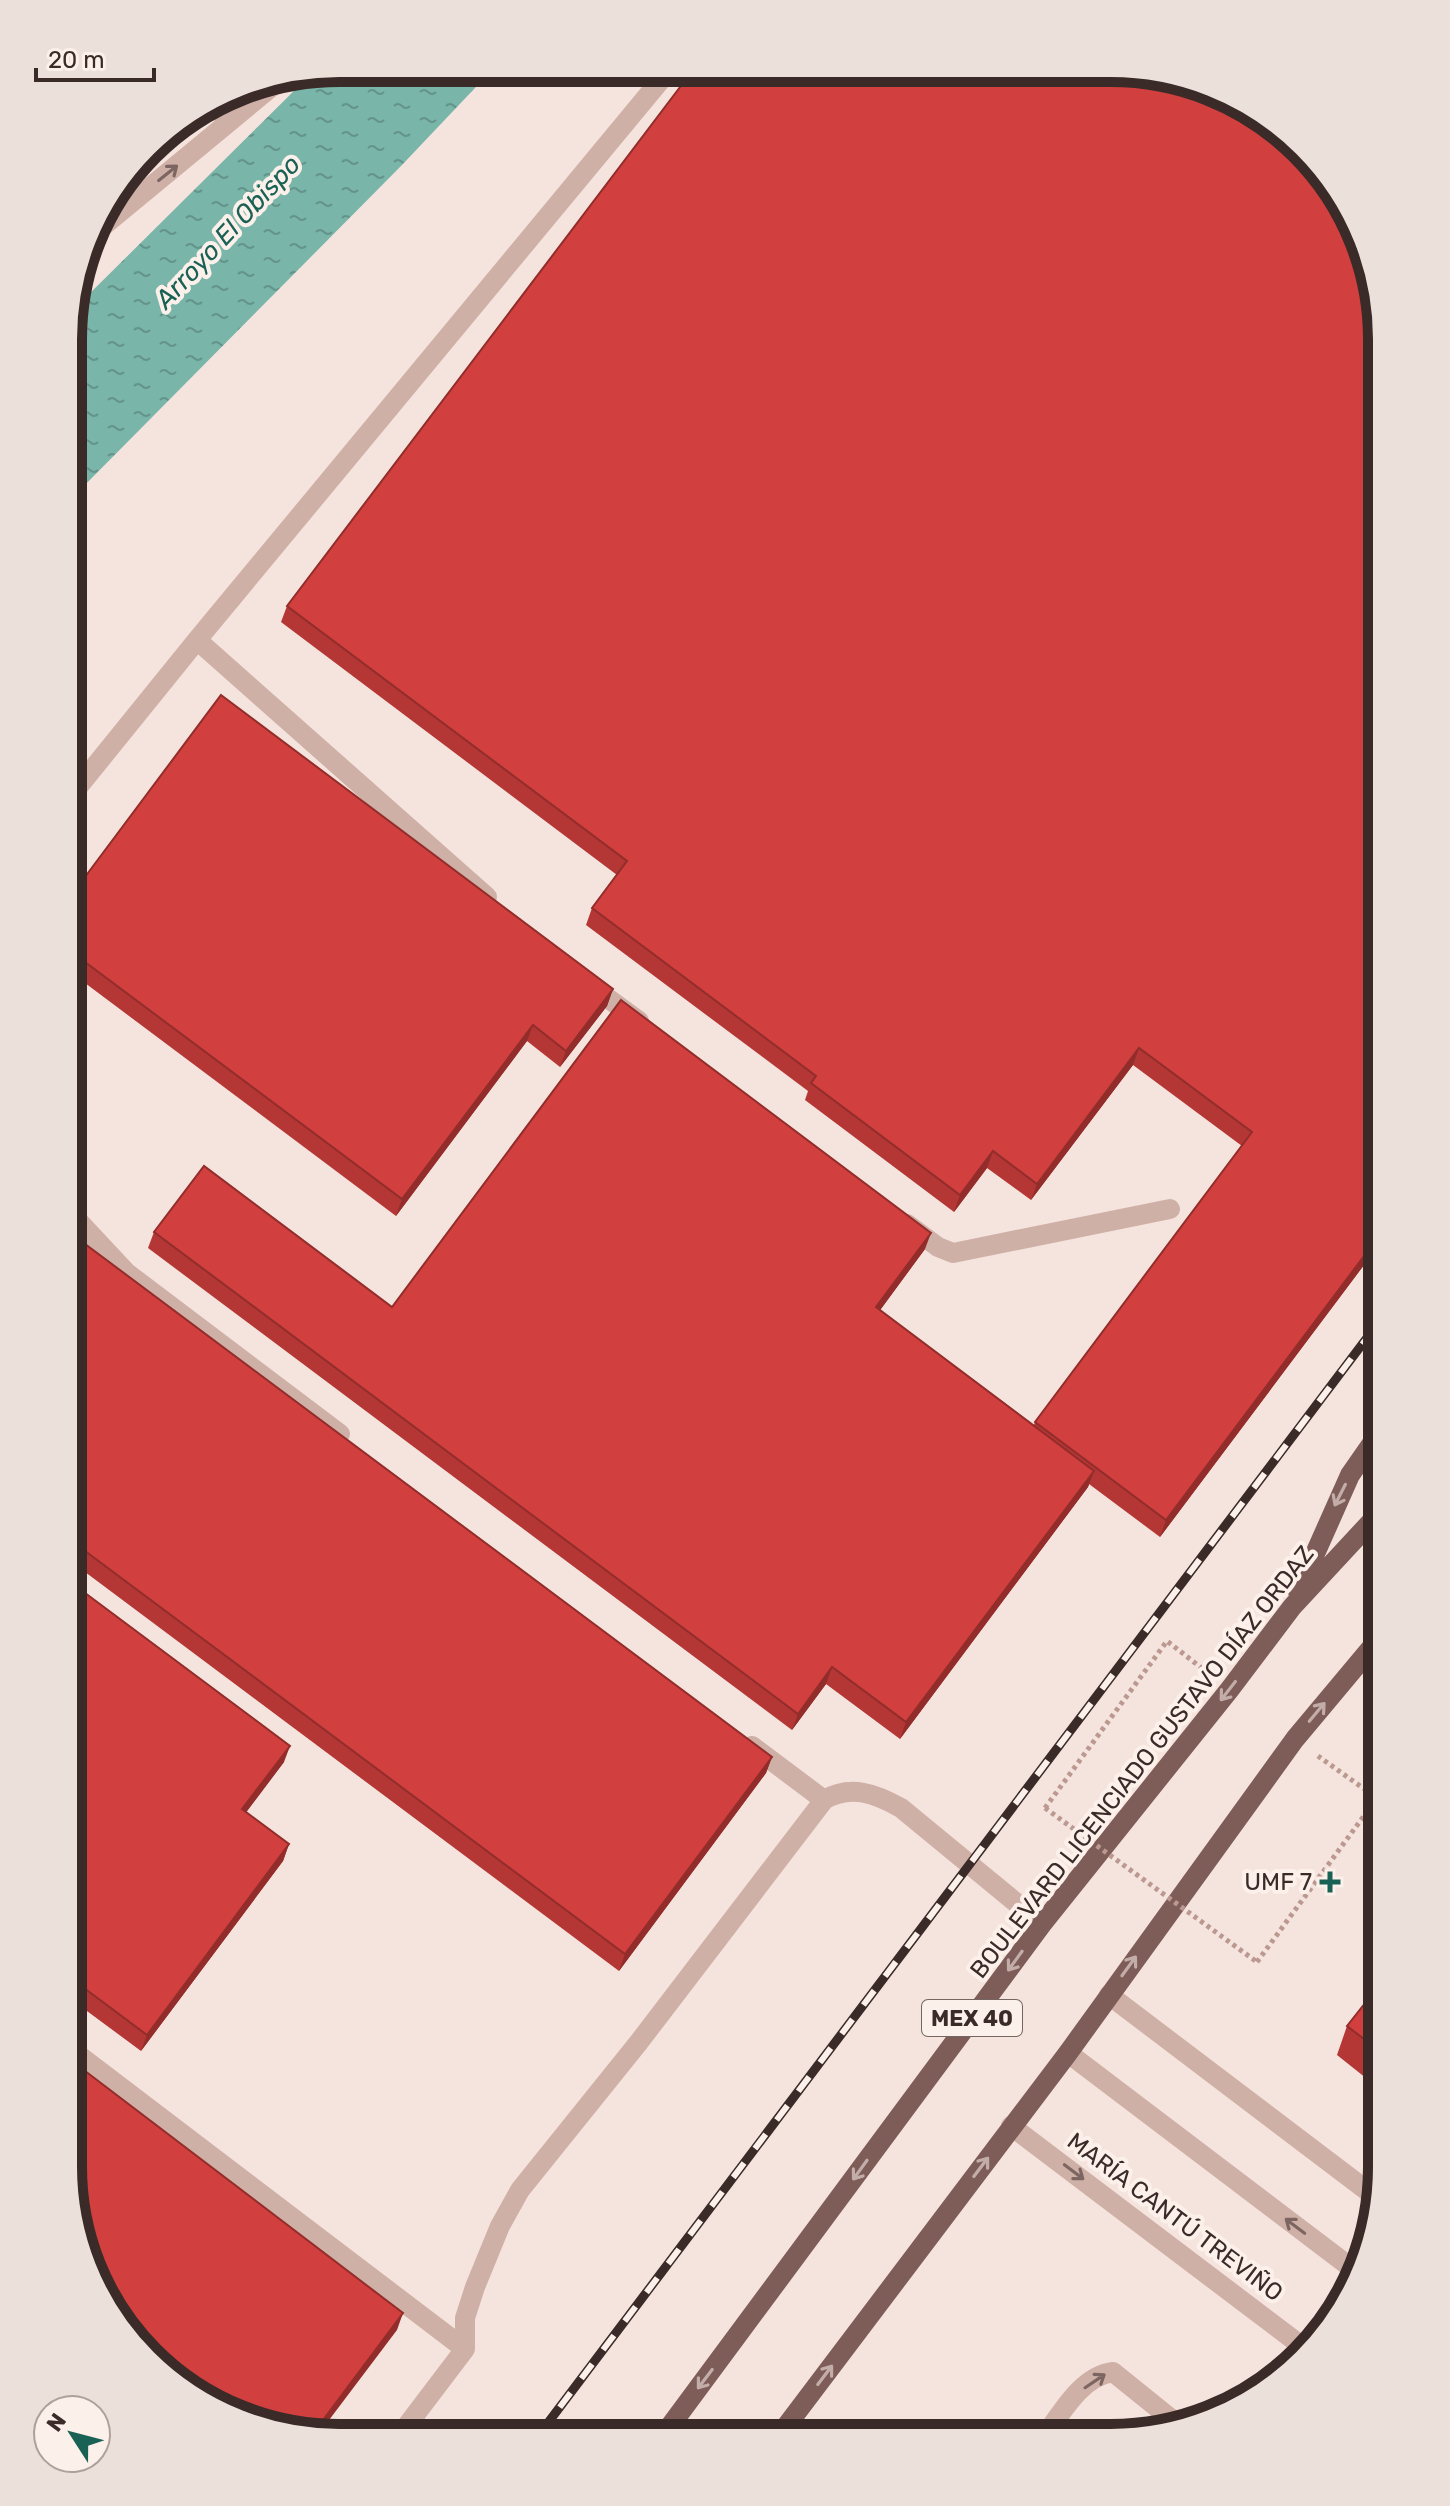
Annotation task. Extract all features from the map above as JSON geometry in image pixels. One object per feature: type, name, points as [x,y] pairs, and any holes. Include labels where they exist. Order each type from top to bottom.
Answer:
[{"type":"main road","points":[[1292,1607],[1338,1499],[1367,1450]]},
{"type":"main road","name":"BOULEVARD LICENCIADO GUSTAVO DÍAZ ORDAZ","points":[[672,2424],[1042,1924],[1292,1607],[1367,1526]]},
{"type":"main road","points":[[788,2424],[1068,2053],[1295,1739],[1367,1653]]},
{"type":"street","points":[[82,782],[659,82]]},
{"type":"street","points":[[113,218],[263,94]]},
{"type":"street","points":[[201,146],[232,106]]},
{"type":"street","points":[[197,640],[502,910]]},
{"type":"street","points":[[573,972],[648,1029]]},
{"type":"street","points":[[887,1209],[938,1247],[953,1253],[1170,1209]]},
{"type":"street","points":[[82,1225],[127,1273],[355,1446]]},
{"type":"street","points":[[735,1733],[824,1800]]},
{"type":"street","points":[[408,2424],[465,2349],[465,2318],[475,2287],[500,2226],[520,2190],[639,2042],[824,1800],[837,1793],[861,1791],[879,1796],[901,1808],[1042,1924]]},
{"type":"street","points":[[1109,1995],[1366,2190]]},
{"type":"street","points":[[1068,2053],[1347,2265]]},
{"type":"street","points":[[82,2058],[465,2349]]},
{"type":"street","name":"MARÍA CANTÚ TREVIÑO","points":[[1011,2126],[1297,2343]]},
{"type":"street","points":[[1054,2424],[1094,2378],[1113,2372],[1169,2417]]},
{"type":"path","points":[[1230,1689],[1167,1641],[1045,1808],[1257,1962],[1367,1811]]},
{"type":"path","points":[[1295,1739],[1367,1791]]},
{"type":"water","name":"Arroyo El Obispo","points":[[339,82],[481,82],[82,488],[82,339],[85,298],[300,85]]},
{"type":"building","points":[[684,82],[1144,84],[1193,96],[1225,109],[1254,125],[1304,170],[1325,196],[1354,257],[1366,306],[1368,339],[1368,1251],[1166,1520],[1035,1422],[1252,1132],[1139,1048],[1037,1184],[993,1151],[960,1195],[811,1083],[816,1076],[592,908],[627,861],[287,606]]},
{"type":"building","points":[[221,695],[613,989],[566,1051],[533,1025],[402,1199],[82,960],[82,881]]},
{"type":"building","points":[[621,1000],[931,1233],[876,1307],[1094,1471],[906,1722],[832,1667],[798,1714],[154,1232],[204,1166],[392,1307]]},
{"type":"building","points":[[82,1242],[772,1757],[625,1954],[82,1549]]},
{"type":"building","points":[[82,1591],[290,1746],[242,1809],[289,1844],[147,2035],[82,1986]]},
{"type":"building","points":[[1367,2001],[1367,2041],[1347,2026]]},
{"type":"building","points":[[82,2069],[403,2313],[321,2423],[257,2410],[196,2381],[146,2336],[125,2310],[96,2249],[84,2200]]},
{"type":"railway","points":[[547,2424],[1367,1337]]},
{"type":"place","name":"UMF 7","points":[[1330,1882]]}]
